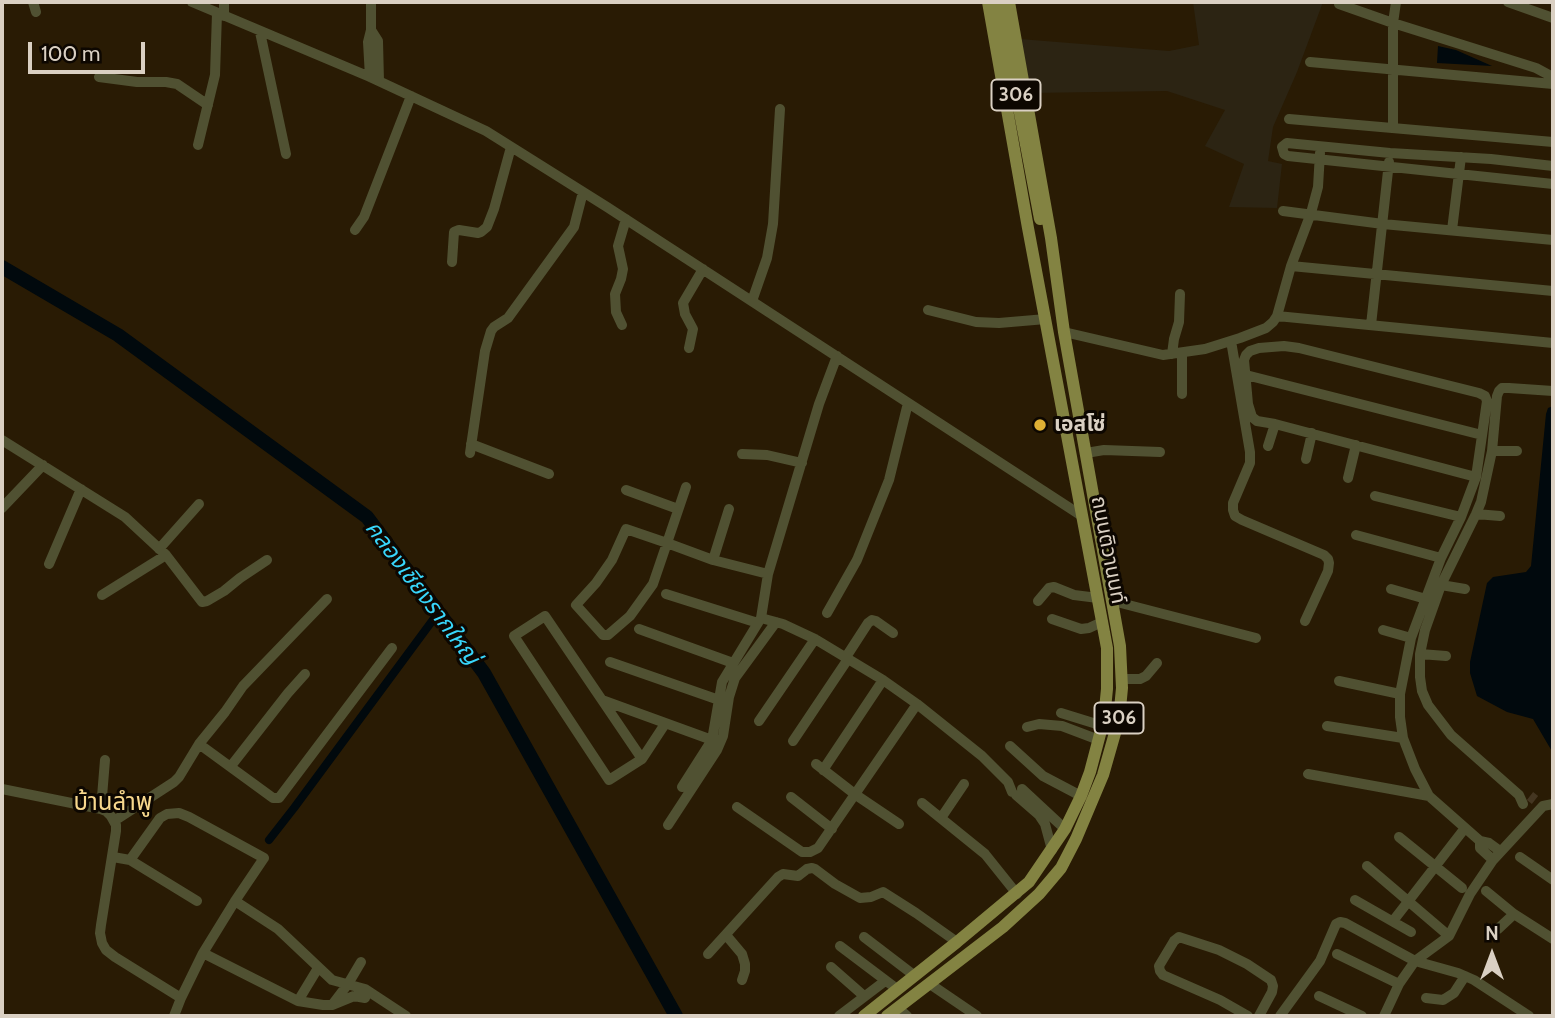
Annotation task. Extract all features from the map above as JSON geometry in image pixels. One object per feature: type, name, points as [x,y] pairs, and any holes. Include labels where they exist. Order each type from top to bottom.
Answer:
[{"type":"main road","name":"ถนนติวานนท์","points":[[864,1016],[1029,882],[1065,829],[1081,796],[1103,726],[1107,648],[988,2]]},
{"type":"main road","name":"306","points":[[999,2],[1033,189],[1064,332]]},
{"type":"main road","name":"ถนนติวานนท์","points":[[898,1014],[930,984],[1011,920],[1039,894],[1061,867],[1091,805],[1109,757],[1119,719],[1122,688],[1120,646],[1009,2]]},
{"type":"street","points":[[192,2],[374,79],[486,131],[1082,516]]},
{"type":"street","points":[[198,145],[215,75],[224,2]]},
{"type":"street","points":[[371,2],[371,30],[378,41],[374,79]]},
{"type":"street","points":[[1393,128],[1393,23],[1396,2]]},
{"type":"street","points":[[1508,2],[1553,18]]},
{"type":"street","points":[[1339,4],[1536,68],[1553,77]]},
{"type":"street","points":[[260,32],[286,154]]},
{"type":"street","points":[[1310,62],[1553,84]]},
{"type":"street","points":[[99,77],[177,84],[208,104]]},
{"type":"street","points":[[355,230],[364,217],[411,96]]},
{"type":"street","points":[[751,301],[767,258],[774,224],[780,109]]},
{"type":"street","points":[[1289,119],[1553,142]]},
{"type":"street","points":[[1553,166],[1287,144],[1282,147],[1282,152],[1288,156],[1553,184]]},
{"type":"street","points":[[452,262],[454,232],[459,230],[478,233],[487,227],[512,147]]},
{"type":"street","points":[[1064,332],[1152,354],[1177,354],[1231,341],[1266,328],[1277,316],[1311,213],[1318,187],[1321,147]]},
{"type":"street","points":[[1371,325],[1390,153]]},
{"type":"street","points":[[1452,230],[1461,157]]},
{"type":"street","points":[[1533,182],[1534,164]]},
{"type":"street","points":[[549,474],[470,449],[485,351],[491,331],[508,318],[575,227],[583,192]]},
{"type":"street","points":[[1283,211],[1553,240]]},
{"type":"street","points":[[622,325],[616,312],[615,294],[623,269],[618,246],[626,219]]},
{"type":"street","points":[[1292,266],[1553,291]]},
{"type":"street","points":[[689,348],[693,329],[683,303],[703,269]]},
{"type":"street","points":[[1180,294],[1180,322],[1174,339],[1182,394]]},
{"type":"street","points":[[928,310],[976,322],[1046,319]]},
{"type":"street","points":[[1277,316],[1553,343]]},
{"type":"street","points":[[1231,341],[1250,452],[1250,463],[1233,503],[1233,510],[1235,516],[1242,520],[1328,559],[1328,571],[1305,621]]},
{"type":"street","points":[[1476,477],[1257,421],[1252,417],[1248,404],[1245,355],[1259,348],[1299,348],[1485,396],[1487,401],[1476,477],[1441,558],[1411,638],[1400,694],[1400,717],[1403,738],[1429,796],[1480,841],[1489,843],[1500,852]]},
{"type":"street","points":[[682,787],[712,740],[722,682],[760,621],[768,574],[819,404],[837,356]]},
{"type":"street","points":[[1245,375],[1482,435]]},
{"type":"street","points":[[1384,1016],[1399,985],[1415,961],[1449,936],[1470,894],[1533,804],[1451,735],[1422,691],[1420,654],[1425,630],[1441,585],[1481,502],[1492,451],[1499,391],[1509,388],[1553,391]]},
{"type":"street","points":[[827,613],[857,560],[889,480],[908,403]]},
{"type":"street","points":[[1268,446],[1275,424]]},
{"type":"street","points":[[1306,459],[1312,433]]},
{"type":"street","points":[[2,440],[125,517],[163,552],[201,601],[204,602],[224,591],[267,559]]},
{"type":"street","points":[[1348,478],[1356,445]]},
{"type":"street","points":[[1086,453],[1104,450],[1160,452]]},
{"type":"street","points":[[1492,451],[1517,451]]},
{"type":"street","points":[[742,454],[767,455],[802,463]]},
{"type":"street","points":[[2,508],[43,465]]},
{"type":"street","points":[[686,487],[678,509],[667,543],[653,584],[631,617],[608,635],[603,635],[576,605],[612,560],[624,531],[629,530],[667,543],[713,560],[768,574]]},
{"type":"street","points":[[49,564],[81,489]]},
{"type":"street","points":[[626,490],[678,509]]},
{"type":"street","points":[[1375,495],[1461,517]]},
{"type":"street","points":[[102,594],[163,552],[199,504]]},
{"type":"street","points":[[713,560],[729,509]]},
{"type":"street","points":[[1476,514],[1500,516]]},
{"type":"street","points":[[1356,535],[1441,558]]},
{"type":"street","points":[[1441,585],[1465,589]]},
{"type":"street","points":[[1038,601],[1049,588],[1054,587],[1098,598]]},
{"type":"street","points":[[1391,589],[1426,599]]},
{"type":"street","points":[[666,594],[760,621],[783,624],[815,639],[918,704],[1065,829]]},
{"type":"street","points":[[114,821],[179,777],[199,744],[243,686],[327,600]]},
{"type":"street","points":[[1113,601],[1256,638]]},
{"type":"street","points":[[642,759],[545,615],[514,636],[609,780],[642,759],[665,724]]},
{"type":"street","points":[[1052,619],[1081,629],[1102,622]]},
{"type":"street","points":[[793,741],[869,623],[872,620],[893,633]]},
{"type":"street","points":[[668,825],[720,743],[735,678],[776,622]]},
{"type":"street","points":[[639,629],[733,663]]},
{"type":"street","points":[[1383,630],[1411,638]]},
{"type":"street","points":[[759,721],[815,639]]},
{"type":"street","points":[[199,744],[273,798],[279,798],[392,648]]},
{"type":"street","points":[[1420,654],[1446,656]]},
{"type":"street","points":[[610,662],[719,699]]},
{"type":"street","points":[[1122,678],[1146,676],[1157,663]]},
{"type":"street","points":[[231,766],[304,674]]},
{"type":"street","points":[[883,680],[819,767],[899,824]]},
{"type":"street","points":[[1339,681],[1400,694]]},
{"type":"street","points":[[602,701],[712,740]]},
{"type":"street","points":[[737,807],[802,852],[818,848],[918,704]]},
{"type":"street","points":[[1062,713],[1103,726]]},
{"type":"street","points":[[1027,727],[1039,724],[1062,726],[1099,740]]},
{"type":"street","points":[[1327,726],[1403,738]]},
{"type":"street","points":[[1010,746],[1043,776],[1081,796]]},
{"type":"street","points":[[101,809],[105,760]]},
{"type":"street","points":[[1308,774],[1429,796]]},
{"type":"street","points":[[941,818],[964,784]]},
{"type":"street","points":[[3,790],[106,811],[114,821],[116,831],[101,925],[102,943],[114,957],[181,998]]},
{"type":"street","points":[[791,797],[832,829]]},
{"type":"street","points":[[922,803],[985,855],[1017,894]]},
{"type":"street","points":[[1033,804],[1045,824],[1052,850]]},
{"type":"street","points":[[131,860],[160,818],[179,813],[264,858],[203,953],[174,1016]]},
{"type":"street","points":[[1393,922],[1465,828]]},
{"type":"street","points":[[1399,837],[1462,888]]},
{"type":"street","points":[[1480,841],[1480,848],[1493,860]]},
{"type":"street","points":[[113,857],[131,860],[197,901]]},
{"type":"street","points":[[1520,857],[1553,880]]},
{"type":"street","points":[[1367,866],[1449,936]]},
{"type":"street","points":[[708,954],[778,877],[783,874],[799,876],[812,868],[860,898],[883,892],[957,942]]},
{"type":"street","points":[[1486,891],[1514,914],[1552,934]]},
{"type":"street","points":[[234,901],[278,929],[332,980],[365,989],[406,1016]]},
{"type":"street","points":[[1355,901],[1411,932]]},
{"type":"street","points":[[1498,929],[1514,914]]},
{"type":"street","points":[[1280,1016],[1320,961],[1336,924],[1340,922],[1415,961],[1474,980],[1529,1016]]},
{"type":"street","points":[[726,934],[742,954],[745,964],[742,980]]},
{"type":"street","points":[[864,937],[915,976]]},
{"type":"street","points":[[1248,1016],[1220,1000],[1163,975],[1159,966],[1174,941],[1179,937],[1219,950],[1271,980],[1272,992],[1259,1016]]},
{"type":"street","points":[[840,946],[897,989]]},
{"type":"street","points":[[203,953],[298,1001],[332,1005],[354,996],[365,998]]},
{"type":"street","points":[[1337,954],[1399,985]]},
{"type":"street","points":[[332,1005],[362,962]]},
{"type":"street","points":[[831,967],[864,996]]},
{"type":"street","points":[[298,1001],[318,968]]},
{"type":"street","points":[[1426,998],[1443,1000],[1454,993],[1465,976]]},
{"type":"street","points":[[839,1016],[885,981]]},
{"type":"street","points":[[930,984],[977,1016]]},
{"type":"street","points":[[1318,996],[1362,1016]]},
{"type":"shaded area","points":[[1193,2],[1323,2],[1273,127],[1268,161],[1282,164],[1277,208],[1229,207],[1244,164],[1205,146],[1225,110],[1167,91],[1029,93],[1020,39],[1169,51],[1199,45]]},
{"type":"shaded area","points":[[1438,46],[1456,50],[1492,66],[1437,63]]},
{"type":"shaded area","points":[[1553,406],[1553,753],[1533,719],[1507,712],[1477,696],[1470,673],[1470,662],[1487,583],[1493,577],[1526,572],[1531,566],[1546,414],[1548,408]]},
{"type":"waterway","name":"คลองเชียงรากใหญ่","points":[[2,267],[118,335],[367,517],[484,673],[676,1016]]},
{"type":"waterway","points":[[269,840],[438,613]]},
{"type":"tunnel","points":[[1530,796],[1535,800]]},
{"type":"place","name":"เอสโซ่","points":[[1040,425]]},
{"type":"district","name":"บ้านลำพู","points":[[113,803]]}]
